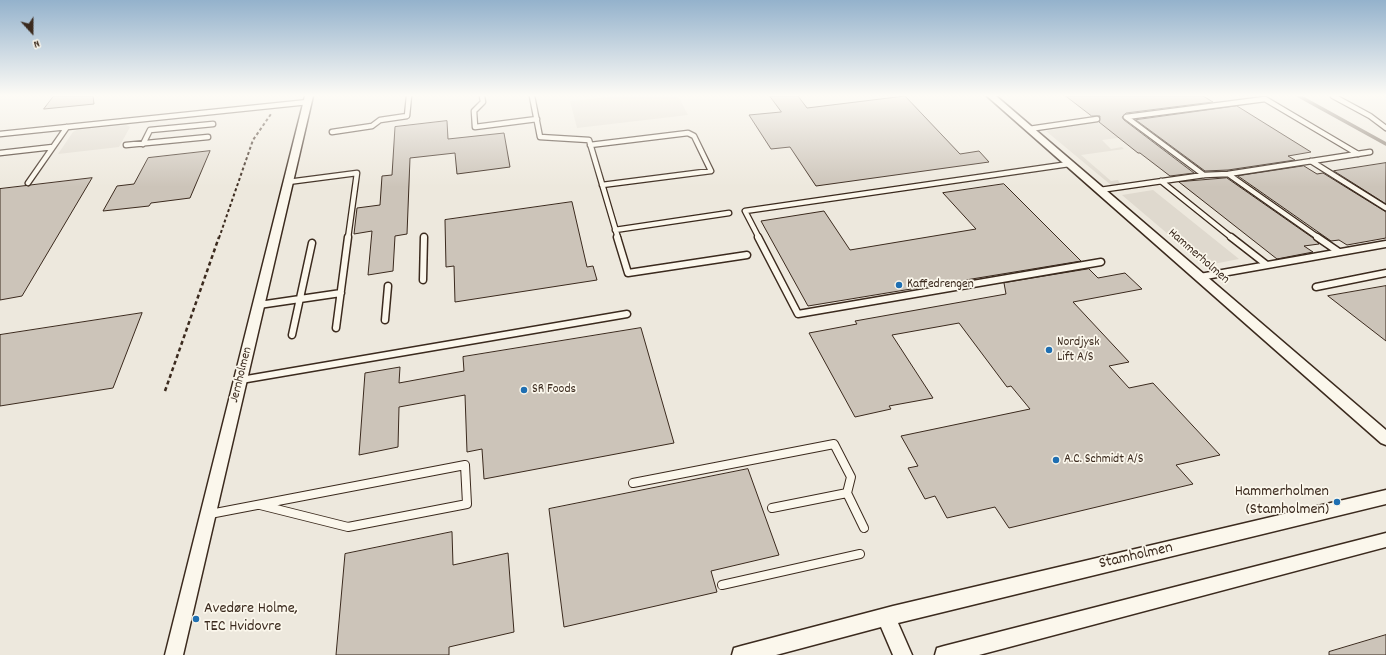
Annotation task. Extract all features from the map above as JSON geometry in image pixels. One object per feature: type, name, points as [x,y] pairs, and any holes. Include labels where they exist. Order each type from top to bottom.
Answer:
[{"type":"street","name":"Jernholmen","points":[[174,655],[301,127]]},
{"type":"street","name":"Hammerholmen","points":[[1026,127],[1386,439]]},
{"type":"street","name":"Stamholmen","points":[[741,655],[886,616],[1386,497]]},
{"type":"street","points":[[944,655],[1386,540]]},
{"type":"street","points":[[886,616],[903,655]]},
{"type":"lane","points":[[28,183],[67,127]]},
{"type":"lane","points":[[0,134],[71,127]]},
{"type":"lane","points":[[143,144],[150,130],[186,127]]},
{"type":"lane","points":[[332,132],[368,127]]},
{"type":"lane","points":[[538,127],[540,137],[589,140],[628,273],[747,255]]},
{"type":"lane","points":[[1029,129],[1045,127]]},
{"type":"lane","points":[[1139,127],[1204,175]]},
{"type":"lane","points":[[1312,127],[1358,154]]},
{"type":"lane","points":[[590,145],[688,133],[694,136],[711,171],[602,185]]},
{"type":"lane","points":[[126,145],[208,137]]},
{"type":"lane","points":[[0,153],[54,147]]},
{"type":"lane","points":[[1100,190],[1204,175],[1228,174],[1370,152]]},
{"type":"lane","points":[[1311,161],[1386,208]]},
{"type":"lane","points":[[1069,164],[745,211],[798,314],[1101,262]]},
{"type":"lane","points":[[288,182],[357,173],[336,328]]},
{"type":"lane","points":[[1228,174],[1339,252]]},
{"type":"lane","points":[[1161,181],[1267,265]]},
{"type":"lane","points":[[615,230],[729,213]]},
{"type":"lane","points":[[423,280],[424,237]]},
{"type":"lane","points":[[292,335],[312,242]]},
{"type":"lane","points":[[1200,277],[1386,244]]},
{"type":"lane","points":[[1316,287],[1386,273]]},
{"type":"lane","points":[[385,320],[388,286]]},
{"type":"lane","points":[[259,305],[341,293]]},
{"type":"lane","points":[[240,380],[627,314]]},
{"type":"lane","points":[[633,483],[834,444],[851,477],[846,492],[864,528]]},
{"type":"lane","points":[[208,514],[465,465],[467,504],[348,527],[260,505]]},
{"type":"lane","points":[[772,508],[846,492]]},
{"type":"lane","points":[[722,585],[860,554]]},
{"type":"path","points":[[165,391],[253,140],[263,127]]},
{"type":"shaded area","points":[[0,127],[1386,127],[1386,655],[0,655]]},
{"type":"shaded area","points":[[111,127],[130,127],[119,147],[58,154],[73,132],[77,130]]},
{"type":"shaded area","points":[[1068,127],[1105,127],[1130,145],[1118,138],[1102,140],[1111,149],[1122,147],[1124,149],[1081,155],[1111,181],[1118,180],[1120,184],[1111,185],[1046,131]]},
{"type":"shaded area","points":[[1153,190],[1239,259],[1208,265],[1212,268],[1208,268],[1122,195]]},
{"type":"building","points":[[395,127],[447,127],[448,139],[504,133],[510,167],[457,174],[455,153],[410,158],[407,234],[395,236],[393,271],[368,275],[372,231],[354,234],[357,208],[380,205],[382,176],[392,175]]},
{"type":"building","points":[[756,127],[934,127],[960,154],[979,151],[989,162],[816,186],[790,147],[771,149]]},
{"type":"building","points":[[1105,127],[1133,127],[1194,173],[1170,176]]},
{"type":"building","points":[[1145,127],[1270,127],[1311,152],[1288,156],[1295,160],[1228,170],[1205,171]]},
{"type":"building","points":[[210,151],[190,198],[151,203],[149,206],[103,211],[117,186],[134,184],[148,158]]},
{"type":"building","points":[[1386,163],[1386,204],[1334,171]]},
{"type":"building","points":[[1304,166],[1317,174],[1323,173],[1386,212],[1386,238],[1347,245],[1339,240],[1331,241],[1238,176]]},
{"type":"building","points":[[92,178],[22,296],[0,300],[0,189]]},
{"type":"building","points":[[1227,178],[1313,238],[1319,244],[1304,246],[1313,252],[1277,259],[1179,182]]},
{"type":"building","points":[[1004,184],[1081,261],[808,306],[761,221],[824,211],[850,250],[976,229],[943,193]]},
{"type":"building","points":[[572,202],[587,267],[593,266],[597,280],[455,302],[454,266],[446,267],[445,220]]},
{"type":"building","points":[[1089,269],[1098,278],[1125,273],[1142,289],[1073,302],[1129,362],[1109,366],[1129,388],[1153,383],[1220,455],[1176,465],[1193,484],[1009,528],[995,507],[947,518],[935,496],[925,499],[908,468],[918,466],[901,436],[1030,409],[1011,386],[1007,387],[959,323],[892,335],[933,398],[889,406],[891,409],[855,417],[809,333],[857,324],[855,321],[1006,294],[1004,283]]},
{"type":"building","points":[[1386,286],[1386,341],[1328,296]]},
{"type":"building","points":[[142,313],[113,388],[0,406],[0,335]]},
{"type":"building","points":[[641,328],[674,443],[484,479],[482,449],[467,452],[465,395],[399,407],[398,447],[359,455],[365,373],[400,367],[399,383],[464,371],[463,357]]},
{"type":"building","points":[[748,469],[779,555],[711,571],[717,592],[564,627],[549,509]]},
{"type":"building","points":[[452,532],[453,565],[508,553],[514,632],[449,647],[449,655],[336,655],[345,554]]},
{"type":"building","points":[[1386,635],[1386,655],[1329,655],[1329,652]]},
{"type":"waterway","points":[[1354,127],[1386,144]]},
{"type":"place","name":"Kaffedrengen","points":[[899,285]]},
{"type":"place","name":"Nordjysk Lift A/S","points":[[1049,350]]},
{"type":"place","name":"SR Foods","points":[[524,390]]},
{"type":"place","name":"A.C. Schmidt A/S","points":[[1056,460]]},
{"type":"place","name":"Hammerholmen (Stamholmen)","points":[[1337,502]]},
{"type":"place","name":"Avedøre Holme, TEC Hvidovre","points":[[196,619]]}]
